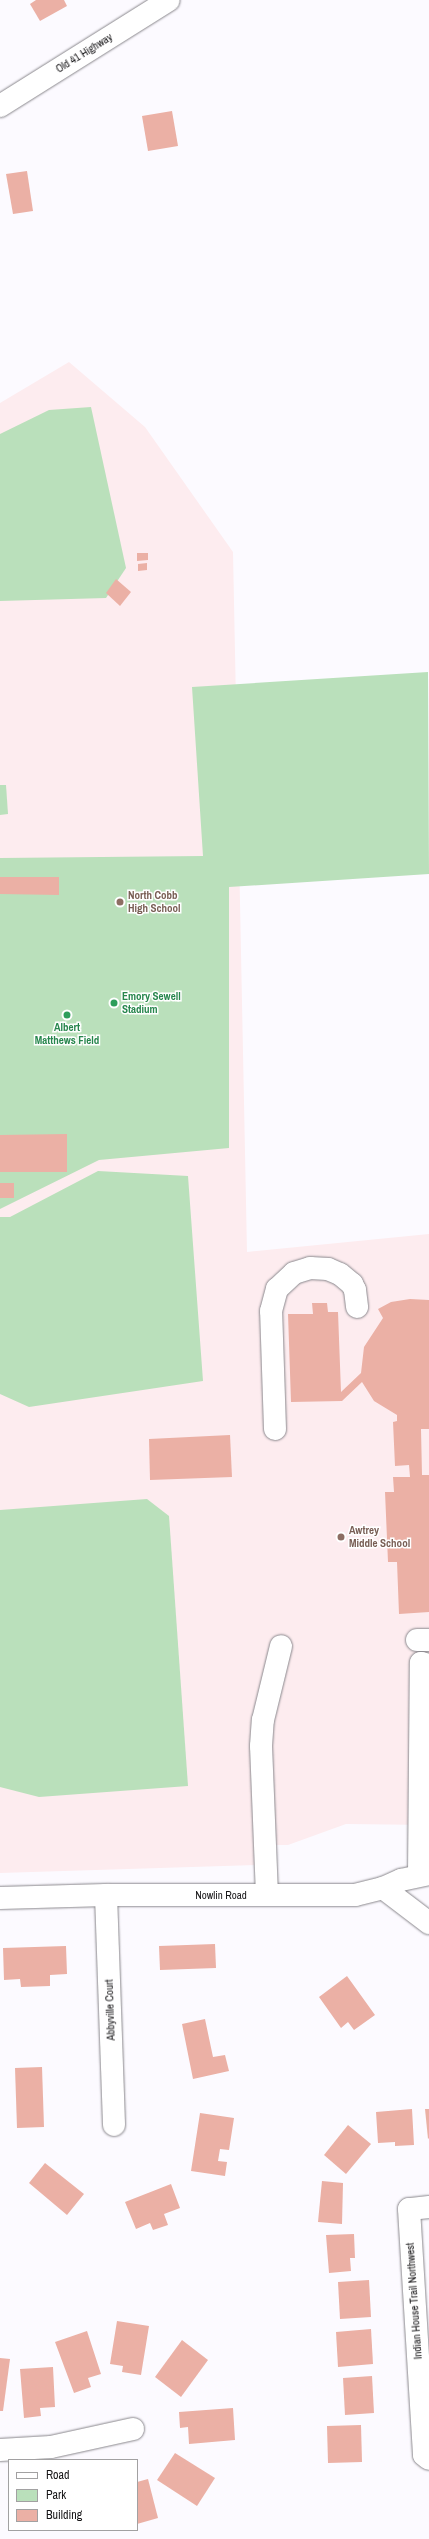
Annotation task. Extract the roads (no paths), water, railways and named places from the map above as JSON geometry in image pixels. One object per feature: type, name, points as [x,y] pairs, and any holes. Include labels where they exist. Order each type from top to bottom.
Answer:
[{"type":"street","name":"Old 41 Highway","points":[[0,106],[169,0]]},
{"type":"street","points":[[275,1429],[271,1311],[277,1290],[294,1273],[310,1268],[328,1269],[340,1274],[352,1284],[355,1290],[357,1307]]},
{"type":"street","points":[[267,1895],[261,1746],[263,1720],[281,1646]]},
{"type":"street","points":[[424,1874],[421,1663],[429,1665]]},
{"type":"street","name":"Nowlin Road","points":[[0,1898],[106,1895],[355,1895],[383,1888],[424,1874]]},
{"type":"street","points":[[383,1888],[429,1922]]},
{"type":"street","name":"Abbyville Court","points":[[106,1895],[114,2125]]},
{"type":"street","name":"Indian House Trail Northwest","points":[[429,2207],[409,2209],[424,2455],[429,2459]]},
{"type":"street","points":[[0,2450],[52,2447],[133,2429]]},
{"type":"place","name":"North Cobb High School","points":[[120,902]]},
{"type":"place","name":"Emory Sewell Stadium","points":[[114,1003]]},
{"type":"place","name":"Albert Matthews Field","points":[[67,1015]]},
{"type":"place","name":"Awtrey Middle School","points":[[341,1537]]}]
